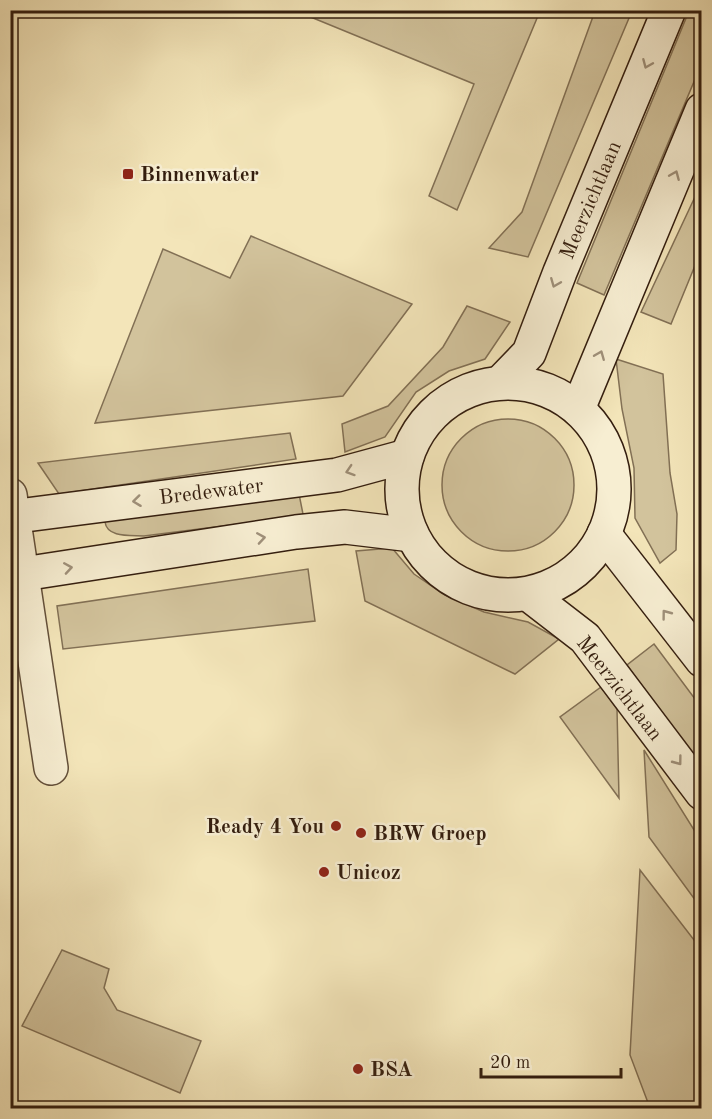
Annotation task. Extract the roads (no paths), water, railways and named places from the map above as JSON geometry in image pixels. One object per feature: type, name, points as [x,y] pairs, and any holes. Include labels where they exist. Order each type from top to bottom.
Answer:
[{"type":"street","name":"Meerzichtlaan","points":[[501,382],[529,353],[560,272],[669,10]]},
{"type":"street","points":[[578,409],[702,110]]},
{"type":"street","points":[[501,382],[522,383],[542,388],[561,396],[578,409],[600,435],[607,450],[612,467],[614,501],[604,534],[596,548],[573,572],[559,582],[528,594],[500,595],[473,589],[448,577],[427,559],[412,535],[405,516],[402,475],[407,456],[421,427],[442,405],[470,389],[501,382]]},
{"type":"street","name":"Bredewater","points":[[51,768],[16,576],[12,510],[337,475],[407,456]]},
{"type":"street","points":[[16,576],[334,528],[345,527],[412,535]]},
{"type":"street","points":[[604,534],[702,660]]},
{"type":"street","name":"Meerzichtlaan","points":[[528,594],[585,638],[702,793]]},
{"type":"place","name":"Binnenwater","points":[[128,174]]},
{"type":"place","name":"Ready 4 You","points":[[336,826]]},
{"type":"place","name":"BRW Groep","points":[[361,833]]},
{"type":"place","name":"Unicoz","points":[[324,872]]},
{"type":"place","name":"BSA","points":[[358,1069]]}]
